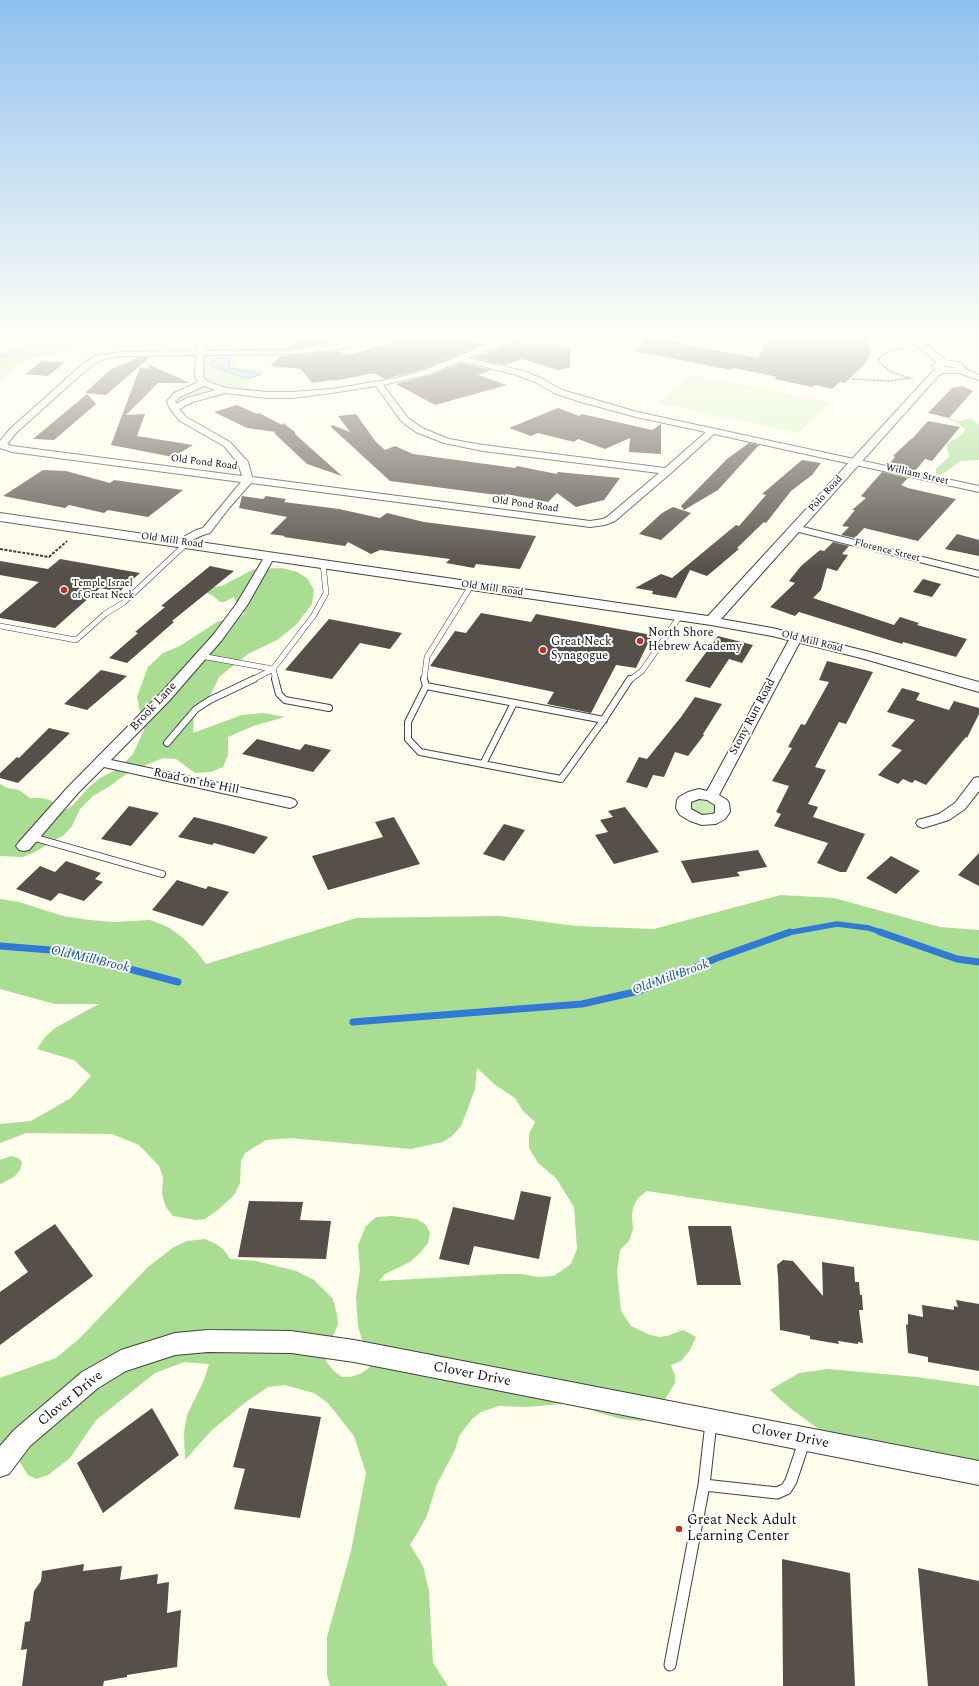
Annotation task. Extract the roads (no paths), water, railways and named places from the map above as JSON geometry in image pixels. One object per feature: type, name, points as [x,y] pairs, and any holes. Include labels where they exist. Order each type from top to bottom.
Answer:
[{"type":"street","name":"Old Pond Road","points":[[33,413],[13,431],[2,444],[4,447],[590,524],[605,522],[611,518],[668,471],[713,430]]},
{"type":"street","points":[[177,413],[183,419],[227,444],[243,462],[248,480],[225,506],[206,531],[200,532],[185,543]]},
{"type":"street","points":[[400,413],[405,420],[419,430],[447,441],[483,448],[668,471]]},
{"type":"street","name":"William Street","points":[[631,413],[979,489]]},
{"type":"street","name":"Polo Road","points":[[711,621],[900,413]]},
{"type":"street","name":"Old Mill Road","points":[[0,517],[711,621],[796,638],[866,655],[979,686]]},
{"type":"street","name":"Florence Street","points":[[795,528],[979,574]]},
{"type":"street","points":[[205,546],[209,534],[206,531]]},
{"type":"street","name":"Brook Lane","points":[[28,842],[73,790],[164,698],[201,656],[242,604],[270,556]]},
{"type":"street","name":"Stony Run Road","points":[[711,796],[796,638]]},
{"type":"street","name":"Road on the Hill","points":[[102,762],[290,803]]},
{"type":"street","points":[[923,823],[944,817],[960,806],[979,780]]},
{"type":"street","name":"Clover Drive","points":[[0,1465],[22,1438],[90,1380],[121,1362],[175,1344],[208,1341],[291,1342],[354,1351],[711,1422],[979,1473]]},
{"type":"lane","points":[[0,626],[76,640],[106,614],[118,605],[124,603],[185,543]]},
{"type":"lane","points":[[167,743],[200,706],[210,700],[230,692],[272,669],[314,615],[326,593],[323,564]]},
{"type":"lane","points":[[471,586],[427,657],[424,678],[426,686],[408,722],[408,740],[420,752],[561,779],[604,720],[631,678],[642,672],[680,616]]},
{"type":"lane","points":[[201,656],[272,669]]},
{"type":"lane","points":[[272,669],[279,694],[285,700],[329,708]]},
{"type":"lane","points":[[426,686],[604,720]]},
{"type":"lane","points":[[483,764],[514,703]]},
{"type":"lane","points":[[28,842],[162,874]]},
{"type":"lane","points":[[670,1665],[704,1485],[711,1422]]},
{"type":"lane","points":[[704,1485],[777,1494],[786,1489],[791,1481],[805,1440]]},
{"type":"waterway","name":"Old Mill Brook","points":[[787,933],[837,924],[869,928],[883,933]]},
{"type":"waterway","name":"Old Mill Brook","points":[[880,932],[957,959],[979,962]]},
{"type":"waterway","name":"Old Mill Brook","points":[[353,1022],[582,1004],[639,991],[717,958],[787,933]]},
{"type":"waterway","name":"Old Mill Brook","points":[[0,946],[63,951],[178,982]]},
{"type":"place","name":"Temple Israel of Great Neck","points":[[64,590]]},
{"type":"place","name":"North Shore Hebrew Academy","points":[[640,641]]},
{"type":"place","name":"Great Neck Synagogue","points":[[543,650]]},
{"type":"place","name":"Great Neck Adult Learning Center","points":[[679,1529]]}]
